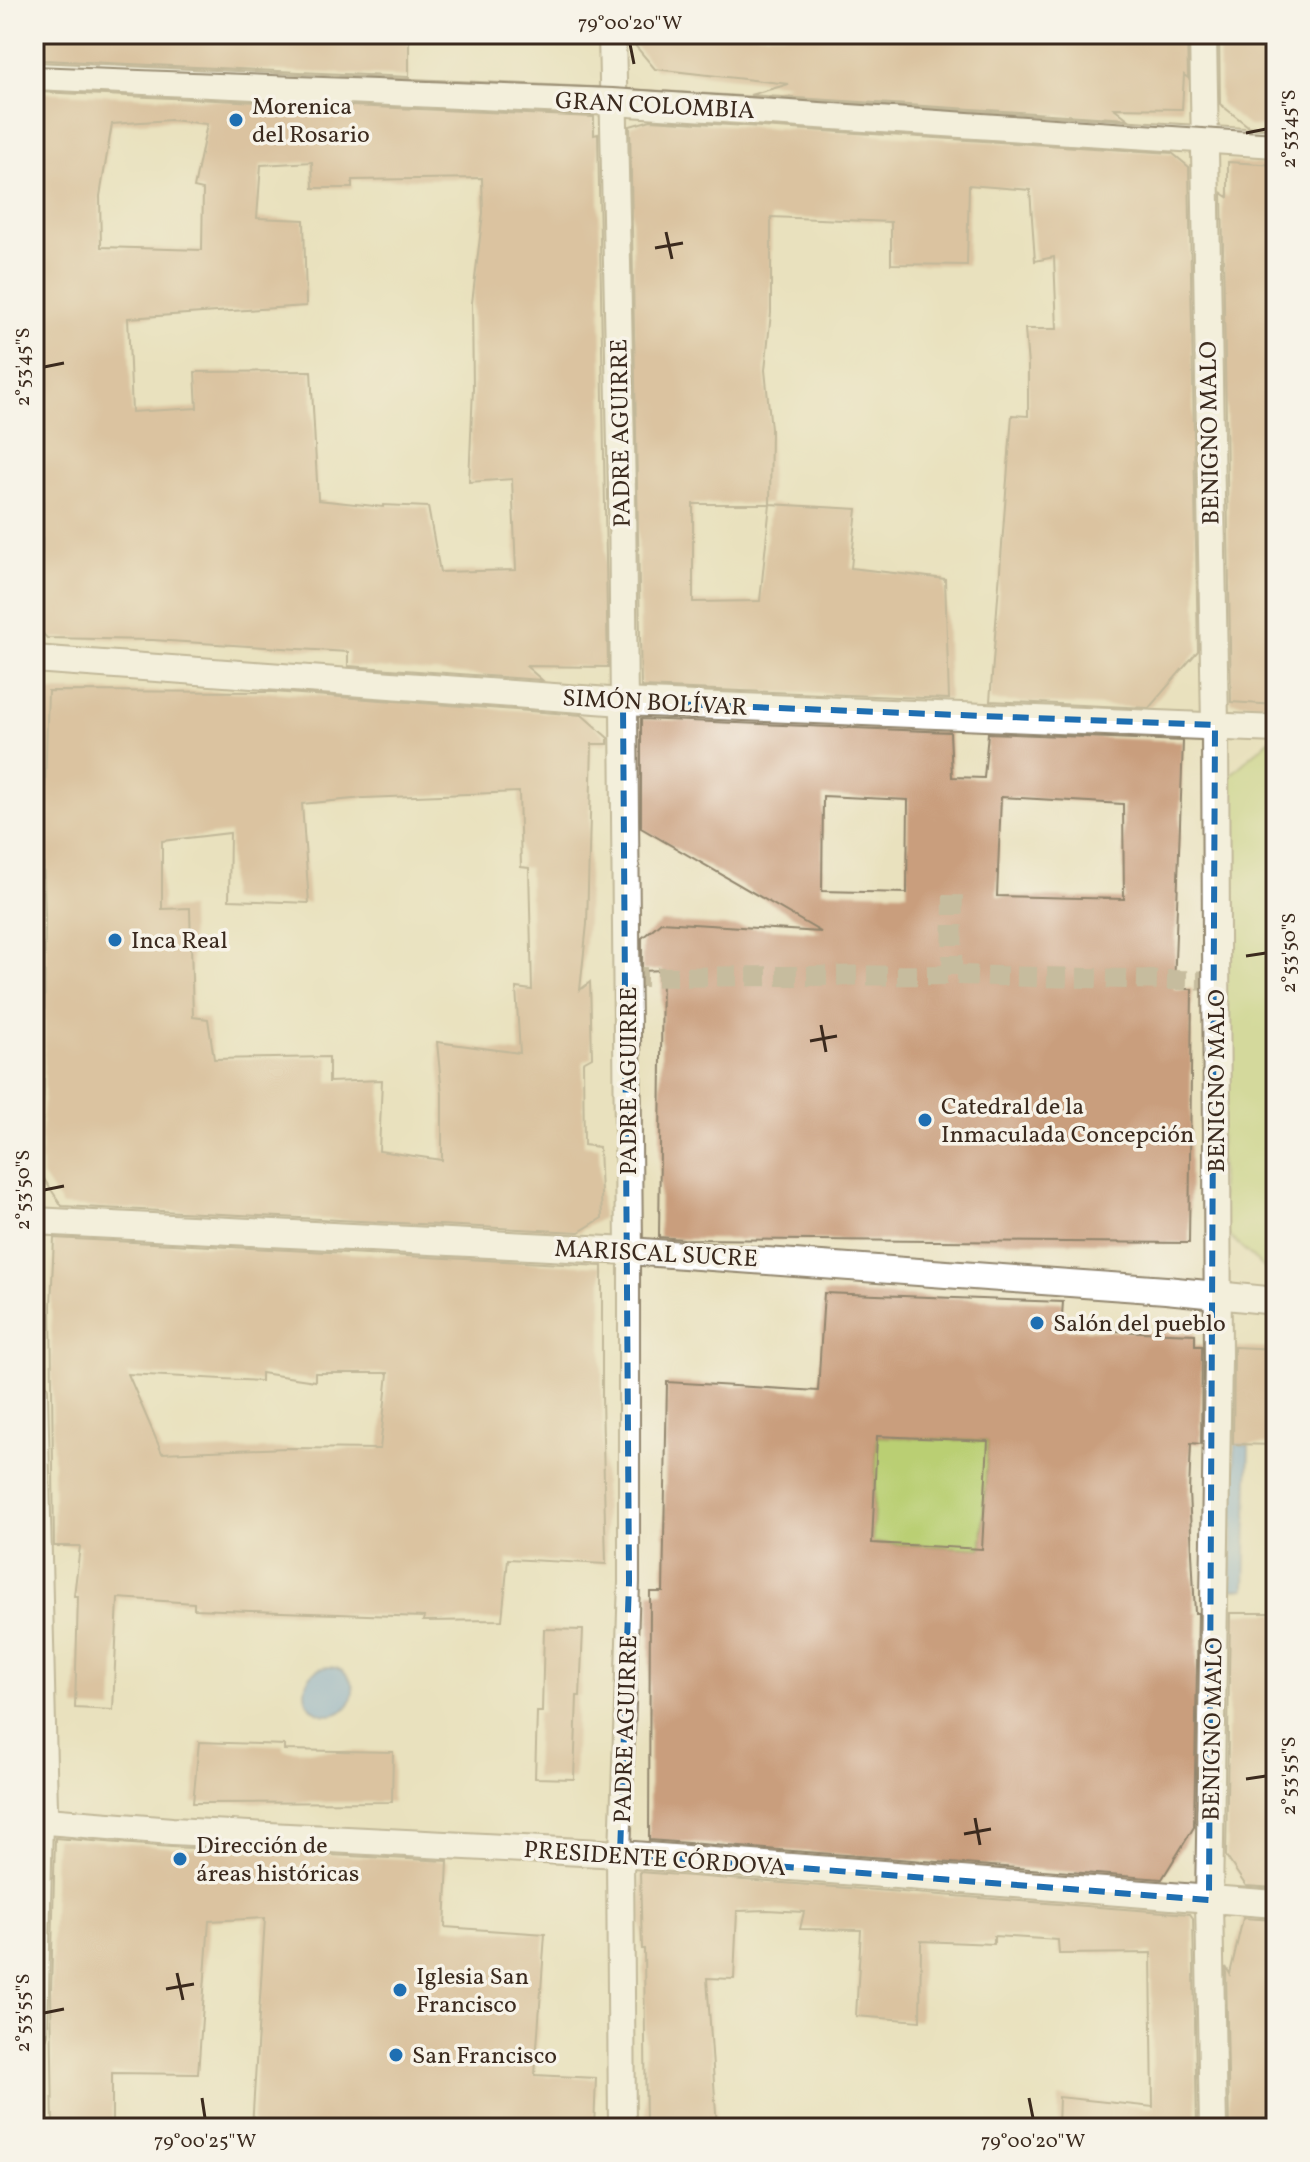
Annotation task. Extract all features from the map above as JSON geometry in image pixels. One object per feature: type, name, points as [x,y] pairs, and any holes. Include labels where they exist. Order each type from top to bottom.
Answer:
[{"type":"street","name":"PADRE AGUIRRE","points":[[612,34],[622,492],[629,1251],[629,1582],[620,1854],[622,2128]]},
{"type":"street","name":"BENIGNO MALO","points":[[1203,34],[1215,725],[1218,1360],[1209,1900],[1213,2128]]},
{"type":"street","name":"GRAN COLOMBIA","points":[[34,76],[613,102],[1276,144]]},
{"type":"street","name":"SIMÓN BOLÍVAR","points":[[34,659],[623,702],[1276,729]]},
{"type":"street","name":"MARISCAL SUCRE","points":[[34,1221],[629,1251],[1088,1284],[1276,1301]]},
{"type":"street","points":[[34,1391],[44,1809],[36,1820],[34,2032]]},
{"type":"street","name":"PRESIDENTE CÓRDOVA","points":[[36,1820],[172,1831],[620,1854],[1276,1904]]},
{"type":"highlighted area","points":[[623,702],[1215,725],[1209,1900],[620,1854],[629,1582]]},
{"type":"green space","points":[[1269,740],[1276,740],[1276,1275],[1272,1275],[1221,1229],[1218,786]]},
{"type":"green space","points":[[877,1436],[988,1441],[982,1549],[872,1543]]},
{"type":"water","points":[[1235,1444],[1249,1445],[1245,1589],[1231,1589]]},
{"type":"water","points":[[329,1667],[346,1674],[353,1691],[346,1708],[329,1715],[312,1708],[305,1691],[312,1674]]},
{"type":"building","points":[[42,34],[409,34],[409,77],[43,60]]},
{"type":"building","points":[[628,34],[1187,34],[1188,78],[1184,75],[1182,109],[1114,108],[1128,119],[750,95],[789,84],[655,69]]},
{"type":"building","points":[[1219,34],[1276,34],[1276,128],[1248,126],[1220,104]]},
{"type":"building","points":[[39,92],[594,117],[594,135],[598,134],[608,667],[526,666],[542,680],[348,666],[348,652],[153,640],[47,638],[34,625],[34,586],[42,552],[44,418],[37,246]],"holes":[[[171,120],[207,124],[194,188],[203,190],[202,250],[101,247],[100,196],[112,124]],[[312,162],[313,188],[352,188],[352,180],[482,178],[483,213],[472,303],[473,389],[469,482],[512,479],[516,570],[440,572],[428,507],[383,507],[318,500],[311,371],[195,372],[197,408],[132,412],[128,318],[306,306],[304,220],[257,218],[261,165]]]},
{"type":"building","points":[[651,120],[1172,153],[1189,167],[1198,651],[1149,708],[990,701],[1012,415],[1028,416],[1025,329],[1057,329],[1054,257],[1035,261],[1030,190],[969,185],[967,265],[891,264],[891,222],[771,217],[771,313],[765,370],[771,429],[770,504],[857,509],[851,568],[945,579],[949,699],[641,687],[630,126]],"holes":[[[693,504],[770,504],[760,601],[693,602]]]},
{"type":"building","points":[[1228,162],[1276,165],[1276,705],[1231,702],[1222,193],[1228,197]]},
{"type":"building","points":[[48,691],[273,692],[582,715],[608,738],[608,744],[592,744],[587,924],[580,990],[590,982],[592,1057],[583,1062],[584,1145],[599,1147],[602,1218],[579,1232],[62,1206],[42,1176],[43,851]],"holes":[[[519,792],[521,867],[529,868],[532,990],[516,988],[520,1053],[437,1042],[442,1094],[442,1160],[379,1151],[382,1080],[329,1082],[329,1057],[214,1059],[208,1019],[193,1017],[190,908],[162,909],[162,841],[230,833],[229,900],[309,903],[302,804],[363,798]]]},
{"type":"building","points":[[641,719],[950,732],[952,777],[984,778],[988,733],[1183,741],[1174,989],[1192,989],[1189,1243],[659,1237],[662,970],[642,971],[642,938],[661,922],[821,932],[641,828]],"holes":[[[823,796],[908,800],[907,893],[822,891]],[[1001,797],[1123,804],[1124,899],[997,896]]]},
{"type":"building","points":[[54,1238],[602,1266],[606,1564],[508,1559],[502,1620],[423,1621],[424,1617],[194,1609],[194,1603],[118,1598],[113,1710],[75,1708],[78,1596],[74,1596],[80,1546],[54,1546],[51,1306]],"holes":[[[261,1373],[315,1381],[315,1373],[388,1373],[380,1449],[286,1448],[162,1453],[128,1374],[261,1381]]]},
{"type":"building","points":[[824,1293],[1063,1302],[1061,1329],[1195,1334],[1195,1346],[1202,1346],[1201,1444],[1191,1443],[1189,1492],[1195,1613],[1198,1613],[1194,1827],[1162,1879],[649,1840],[650,1592],[663,1592],[667,1382],[818,1391]],"holes":[[[877,1436],[988,1441],[982,1549],[872,1543]]]},
{"type":"building","points":[[1234,1347],[1276,1349],[1276,1445],[1233,1444]]},
{"type":"building","points":[[1230,1613],[1276,1613],[1276,1888],[1246,1886],[1226,1856]]},
{"type":"building","points":[[544,1629],[583,1630],[574,1779],[535,1778],[537,1712],[542,1712]]},
{"type":"building","points":[[199,1742],[284,1745],[284,1750],[393,1752],[392,1802],[193,1803]]},
{"type":"building","points":[[55,1838],[448,1861],[445,1927],[545,1934],[535,2075],[596,2078],[594,2128],[252,2128],[265,1918],[209,1921],[198,2074],[112,2073],[112,2128],[53,2128],[51,1990]]},
{"type":"building","points":[[640,1872],[1190,1914],[1193,1918],[1197,2128],[1058,2128],[1059,2097],[1153,2107],[1151,1953],[1059,1954],[1058,1940],[994,1936],[994,1944],[921,1941],[920,2021],[856,2016],[861,1930],[800,1929],[804,1912],[767,1910],[737,1911],[734,1979],[707,1978],[717,2128],[646,2128]]},
{"type":"building","points":[[1243,1918],[1276,1920],[1276,2128],[1229,2128],[1226,1967],[1230,1974]]},
{"type":"tunnel","points":[[952,975],[953,892]]},
{"type":"tunnel","points":[[627,977],[952,975],[1216,981]]},
{"type":"tram line","points":[[34,66],[613,88],[1276,133]]},
{"type":"place","name":"Morenica del Rosario","points":[[236,120]]},
{"type":"place","name":"Inca Real","points":[[115,940]]},
{"type":"place","name":"Catedral de la Inmaculada Concepción","points":[[925,1120]]},
{"type":"place","name":"Salón del pueblo","points":[[1037,1323]]},
{"type":"place","name":"Dirección de áreas históricas","points":[[180,1859]]},
{"type":"place","name":"Iglesia San Francisco","points":[[400,1990]]},
{"type":"place","name":"San Francisco","points":[[396,2055]]}]
